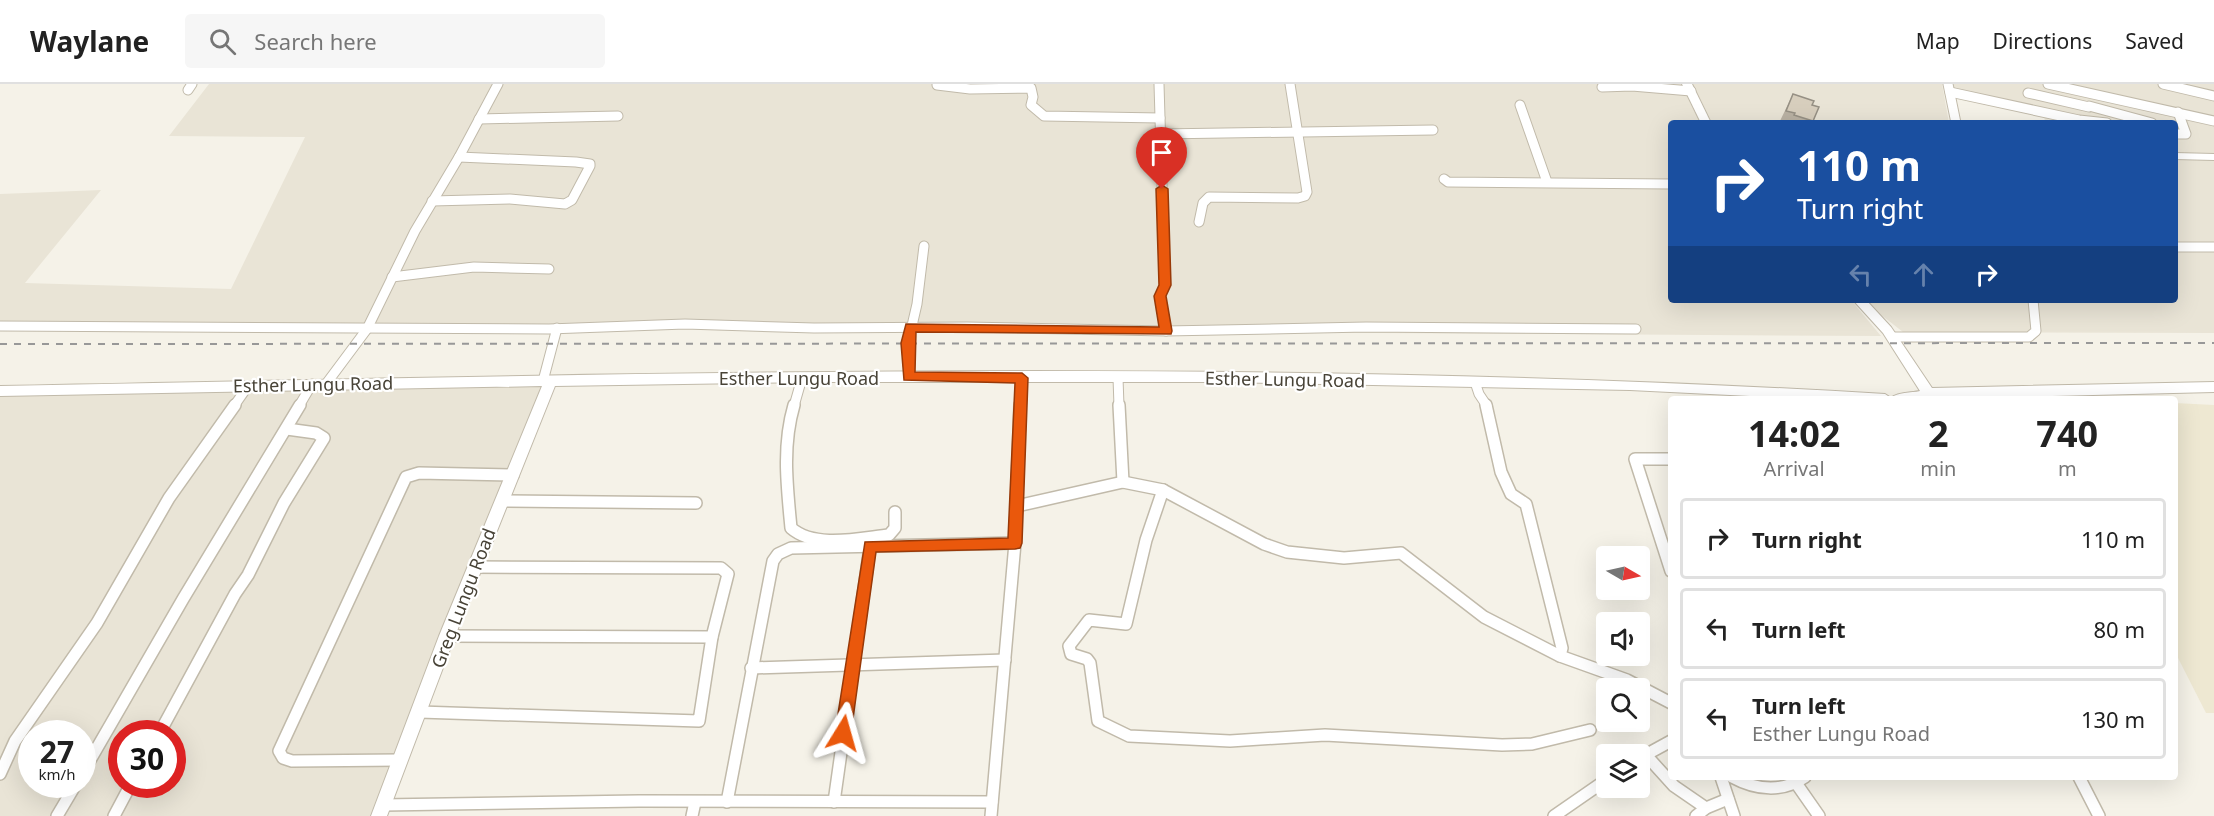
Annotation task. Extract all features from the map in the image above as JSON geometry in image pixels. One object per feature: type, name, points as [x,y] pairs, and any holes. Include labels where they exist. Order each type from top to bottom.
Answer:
[{"type":"street","points":[[326,384],[367,329],[432,201],[459,157],[498,84]]},
{"type":"street","points":[[1159,84],[1165,285],[1160,296],[1166,331]]},
{"type":"street","points":[[1199,222],[1203,203],[1209,198],[1298,198],[1305,196],[1307,192],[1290,84]]},
{"type":"street","points":[[2048,84],[2087,88],[2214,121]]},
{"type":"street","points":[[2163,84],[2214,96]]},
{"type":"street","points":[[938,85],[970,88],[1031,88],[1034,97],[1031,105],[1044,116],[1160,118]]},
{"type":"street","points":[[1602,87],[1689,88],[1705,120]]},
{"type":"street","points":[[1955,120],[1949,88],[2079,120],[2090,120],[2087,88]]},
{"type":"street","points":[[2028,93],[2141,120]]},
{"type":"street","points":[[1520,105],[1547,182]]},
{"type":"street","points":[[2178,112],[2186,132]]},
{"type":"street","points":[[479,119],[618,116]]},
{"type":"street","points":[[1161,134],[1433,130]]},
{"type":"street","points":[[2178,130],[2186,132]]},
{"type":"street","points":[[2178,134],[2183,135],[2186,132]]},
{"type":"street","points":[[2178,156],[2214,157]]},
{"type":"street","points":[[432,201],[510,199],[565,204],[572,200],[590,166],[590,164],[576,162],[459,157]]},
{"type":"street","points":[[1444,179],[1448,182],[1668,184]]},
{"type":"street","points":[[909,377],[908,343],[924,246]]},
{"type":"street","points":[[2178,247],[2214,247]]},
{"type":"street","points":[[392,277],[474,267],[549,269]]},
{"type":"street","points":[[1862,303],[1892,337],[1928,396],[2212,390]]},
{"type":"street","points":[[1892,337],[2029,337],[2036,331],[2034,303]]},
{"type":"street","points":[[0,326],[150,325],[367,329],[556,328],[665,324],[814,328],[910,327],[1166,331],[1366,327],[1636,330]]},
{"type":"street","points":[[546,381],[556,328]]},
{"type":"street","name":"Esther Lungu Road","points":[[0,391],[312,384],[909,377],[1633,385],[1832,396]]},
{"type":"street","points":[[802,378],[788,430],[786,472],[791,528],[794,533],[808,538],[889,535],[895,528],[895,512]]},
{"type":"street","points":[[991,816],[1015,543],[1022,378]]},
{"type":"street","points":[[1118,378],[1123,482]]},
{"type":"street","name":"Greg Lungu Road","points":[[381,811],[474,567],[513,475],[546,381]]},
{"type":"street","points":[[1475,382],[1479,394],[1488,407],[1501,472],[1511,494],[1526,504],[1562,648],[1560,656]]},
{"type":"street","points":[[96,750],[183,598],[287,429],[312,384]]},
{"type":"street","points":[[0,774],[15,741],[97,622],[169,498],[248,386]]},
{"type":"street","points":[[167,720],[235,594],[248,575],[267,534],[324,438],[316,433],[287,429]]},
{"type":"street","points":[[1667,548],[1635,459],[1668,459]]},
{"type":"street","points":[[400,759],[292,760],[283,758],[279,751],[406,477],[419,473],[513,475]]},
{"type":"street","points":[[1017,506],[1123,482],[1163,490],[1263,544],[1287,552],[1344,558],[1401,553],[1484,617],[1560,656],[1627,680],[1668,701]]},
{"type":"street","points":[[1163,490],[1146,540],[1126,624],[1089,620],[1069,646],[1071,654],[1087,659],[1090,663],[1098,721],[1129,736],[1230,741],[1325,735],[1532,744],[1590,730]]},
{"type":"street","points":[[502,501],[696,503]]},
{"type":"street","points":[[728,802],[750,668],[773,561],[778,554],[791,548],[1015,543]]},
{"type":"street","points":[[834,802],[870,547]]},
{"type":"street","points":[[420,712],[699,720],[712,637],[728,574],[721,568],[474,567]]},
{"type":"street","points":[[447,636],[712,637]]},
{"type":"street","points":[[750,668],[1005,660]]},
{"type":"street","points":[[1650,752],[1668,743]]},
{"type":"street","points":[[1650,764],[1701,812],[1728,799]]},
{"type":"street","points":[[1722,780],[1734,816]]},
{"type":"street","points":[[1740,780],[1762,788],[1777,789],[1800,780],[1819,816]]},
{"type":"street","points":[[2081,780],[2099,816]]},
{"type":"street","points":[[1554,816],[1596,787]]},
{"type":"street","points":[[57,816],[68,798]]},
{"type":"street","points":[[114,816],[124,798]]},
{"type":"street","points":[[381,811],[695,802],[992,802]]},
{"type":"street","points":[[692,816],[695,802]]},
{"type":"shaded area","points":[[209,84],[1682,84],[1699,120],[1668,120],[1668,303],[1854,303],[1881,336],[208,326],[0,327],[0,194],[101,190],[25,283],[231,289],[305,137],[169,136]]},
{"type":"shaded area","points":[[1692,84],[1942,84],[1948,120],[1710,120]]},
{"type":"shaded area","points":[[1946,84],[2214,84],[2214,333],[1903,332],[1866,303],[2178,303],[2178,120],[2045,120],[2044,113],[1947,92]]},
{"type":"shaded area","points":[[542,385],[373,816],[0,816],[0,395]]},
{"type":"shaded area","points":[[2178,403],[2214,405],[2214,713],[2206,713],[2178,658]]},
{"type":"building","points":[[1793,94],[1814,101],[1812,105],[1819,107],[1813,120],[1786,111]]},
{"type":"railway","points":[[0,344],[2214,343]]},
{"type":"route","points":[[843,733],[870,547],[1015,543],[1022,378],[909,377],[910,327],[1166,331],[1164,308],[1160,296],[1165,285],[1162,189]]}]
